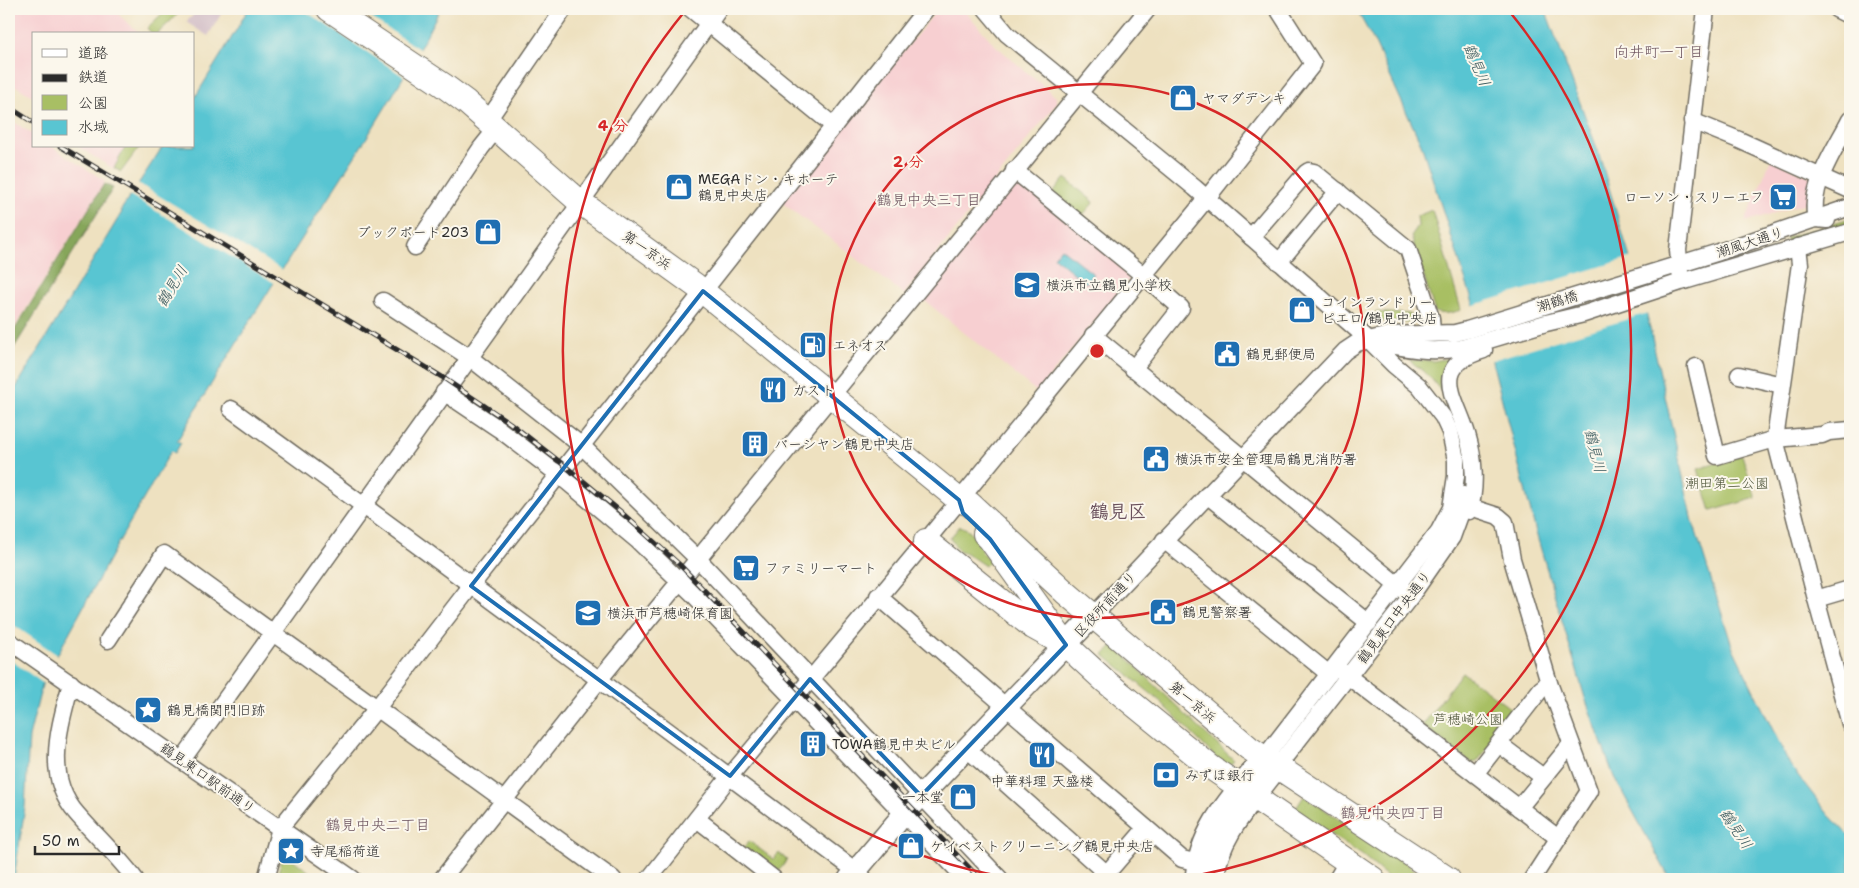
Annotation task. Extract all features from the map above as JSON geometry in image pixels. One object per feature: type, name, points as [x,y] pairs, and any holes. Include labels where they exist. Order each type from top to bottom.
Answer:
[{"type":"highway","name":"第一京浜","points":[[329,9],[443,85],[492,124],[580,202],[703,291],[959,500],[970,504],[1093,616],[1248,748],[1448,879]]},
{"type":"highway","name":"第一京浜","points":[[959,500],[963,513],[990,539],[1066,645],[1113,688],[1212,768],[1247,792],[1342,870],[1373,879]]},
{"type":"highway","points":[[926,541],[1033,627],[1066,645]]},
{"type":"main road","name":"区役所前通り","points":[[857,876],[903,815],[1093,616]]},
{"type":"main road","name":"鶴見東口中央通り","points":[[1205,872],[1231,829],[1247,792],[1271,763]]},
{"type":"street","points":[[415,247],[481,148],[492,124],[564,9]]},
{"type":"street","points":[[691,9],[834,126]]},
{"type":"street","points":[[182,760],[719,9]]},
{"type":"street","points":[[266,879],[280,828],[377,708],[926,9]]},
{"type":"street","points":[[986,9],[1007,34],[1206,198],[1375,345],[1407,349],[1449,350],[1471,342]]},
{"type":"street","points":[[442,879],[599,680],[1014,170],[1148,9]]},
{"type":"street","points":[[649,879],[730,776],[878,596],[926,541],[1313,64],[1278,9]]},
{"type":"street","points":[[1681,282],[1678,244],[1706,9]]},
{"type":"street","points":[[1836,9],[1850,16]]},
{"type":"street","points":[[1850,120],[1814,199],[1816,219],[1831,221],[1850,215]]},
{"type":"street","points":[[1692,121],[1850,190]]},
{"type":"street","points":[[1014,170],[1181,308],[1133,369]]},
{"type":"street","points":[[1251,237],[1306,173],[1314,172],[1408,249],[1431,318],[1432,333]]},
{"type":"street","points":[[1279,262],[1338,192]]},
{"type":"street","name":"潮風大通り","points":[[1648,274],[1850,207]]},
{"type":"street","name":"潮風大通り","points":[[1651,292],[1850,232]]},
{"type":"street","points":[[1798,247],[1800,264],[1775,439],[1850,724]]},
{"type":"street","points":[[1679,264],[1691,269],[1752,251],[1782,252]]},
{"type":"street","name":"潮鶴橋","points":[[1471,342],[1648,274]]},
{"type":"street","name":"潮鶴橋","points":[[1471,342],[1584,314],[1651,292]]},
{"type":"street","points":[[383,301],[469,357],[582,446],[698,559],[1000,879]]},
{"type":"street","name":"区役所前通り","points":[[1093,616],[1345,351],[1357,343],[1375,345],[1389,335],[1455,333],[1471,342]]},
{"type":"street","points":[[1092,335],[1411,596]]},
{"type":"street","points":[[1452,537],[1463,526],[1470,507],[1474,474],[1468,435],[1451,393],[1450,384],[1456,365],[1471,342]]},
{"type":"street","name":"鶴見東口中央通り","points":[[1271,763],[1349,676],[1411,596],[1452,537],[1460,516],[1465,480],[1463,458],[1457,431],[1443,402],[1423,378],[1404,362],[1375,345]]},
{"type":"street","name":"鶴見東口中央通り","points":[[1271,763],[1332,670],[1439,531],[1451,508],[1456,476],[1456,460],[1450,432],[1443,417],[1419,386],[1394,365],[1375,345]]},
{"type":"street","points":[[1696,367],[1717,456],[1775,439],[1822,435],[1829,432],[1850,430]]},
{"type":"street","points":[[1739,375],[1782,385]]},
{"type":"street","points":[[444,392],[498,429],[559,475],[637,540],[680,581],[966,879]]},
{"type":"street","points":[[231,409],[730,776],[857,876]]},
{"type":"street","points":[[1207,495],[1301,571],[1309,574],[1368,623]]},
{"type":"street","points":[[1470,507],[1498,516],[1505,522],[1512,558],[1549,683],[1588,792],[1532,879]]},
{"type":"street","points":[[1164,540],[1332,670],[1349,676],[1558,838]]},
{"type":"street","points":[[108,640],[164,554],[613,879]]},
{"type":"street","points":[[1816,599],[1850,590]]},
{"type":"street","points":[[878,596],[1182,859],[1205,872]]},
{"type":"street","name":"鶴見東口駅前通り","points":[[9,640],[353,879]]},
{"type":"street","points":[[67,680],[57,743],[57,775],[59,782],[75,813],[105,842],[135,879]]},
{"type":"street","points":[[1475,774],[1541,689],[1549,683]]},
{"type":"street","points":[[1499,744],[1543,777]]},
{"type":"street","points":[[1519,808],[1570,744]]},
{"type":"street","points":[[966,748],[1104,877],[1146,828]]},
{"type":"street","points":[[697,819],[774,879]]},
{"type":"highlighted area","points":[[703,291],[959,500],[963,513],[990,539],[1066,645],[921,796],[810,679],[730,776],[471,586]]},
{"type":"shaded area","points":[[9,9],[112,9],[139,32],[32,32],[32,96],[9,82]]},
{"type":"shaded area","points":[[200,9],[224,9],[208,36],[186,22]]},
{"type":"shaded area","points":[[938,9],[963,9],[995,45],[1057,98],[1057,103],[904,294],[781,202]]},
{"type":"shaded area","points":[[9,119],[32,134],[32,148],[54,148],[105,181],[9,336]]},
{"type":"shaded area","points":[[80,148],[125,148],[114,168]]},
{"type":"shaded area","points":[[1771,159],[1817,180],[1809,202],[1745,222]]},
{"type":"shaded area","name":"横浜市立鶴見小学校","points":[[1016,177],[1134,273],[1037,392],[919,296]]},
{"type":"green space","points":[[167,9],[173,9],[178,14],[159,32],[150,32],[147,28]]},
{"type":"green space","points":[[125,148],[139,148],[121,172],[114,168]]},
{"type":"green space","points":[[1065,178],[1094,202],[1081,217],[1053,193]]},
{"type":"green space","points":[[104,184],[113,188],[9,356],[9,339]]},
{"type":"green space","points":[[1432,210],[1461,310],[1451,313],[1435,312],[1411,236],[1418,226],[1417,216]]},
{"type":"green space","points":[[1850,218],[1850,224],[1787,243],[1786,238]]},
{"type":"green space","points":[[1375,312],[1409,314],[1419,322],[1375,321]]},
{"type":"green space","points":[[1451,358],[1453,360],[1448,400],[1429,376],[1409,360],[1433,361]]},
{"type":"green space","name":"潮田第二公園","points":[[1742,455],[1756,498],[1711,511],[1698,469]]},
{"type":"green space","points":[[960,526],[969,530],[983,547],[981,551],[990,561],[985,566],[958,550],[950,538]]},
{"type":"green space","points":[[1114,645],[1234,760],[1227,767],[1161,702],[1104,655]]},
{"type":"green space","name":"芦穂崎公園","points":[[1462,672],[1515,712],[1477,762],[1472,763],[1422,726]]},
{"type":"green space","points":[[1304,796],[1406,863],[1425,879],[1390,879],[1362,855],[1294,811]]},
{"type":"green space","points":[[749,841],[773,859],[779,853],[787,860],[775,876],[742,850]]},
{"type":"green space","points":[[284,853],[319,879],[276,879]]},
{"type":"water","name":"鶴見川","points":[[248,9],[440,9],[409,67],[375,124],[255,313],[177,441],[181,443],[175,453],[171,451],[43,681],[29,737],[25,807],[14,879],[9,879],[9,399],[122,212],[121,210],[162,148],[195,148],[195,97]]},
{"type":"water","name":"鶴見川","points":[[1356,9],[1545,9],[1598,151],[1647,315],[1693,522],[1732,646],[1790,765],[1828,814],[1850,837],[1850,879],[1670,879],[1614,777],[1585,698],[1537,536],[1492,361],[1421,144],[1374,41]]},
{"type":"water","points":[[1061,248],[1093,274],[1086,283],[1054,257]]},
{"type":"pier","points":[[302,9],[358,9],[422,51],[406,78]]},
{"type":"pier","points":[[136,182],[284,271],[276,284],[128,194]]},
{"type":"pier","points":[[1632,257],[1648,313],[1489,361],[1471,306]]},
{"type":"pier","points":[[9,622],[59,656],[44,684],[9,659]]},
{"type":"railway","points":[[9,107],[32,122]]},
{"type":"railway","points":[[63,148],[442,377],[510,423],[565,466],[621,512],[680,565],[980,879]]},
{"type":"place","name":"ヤマダデンキ","points":[[1183,98]]},
{"type":"place","name":"MEGAドン・キホーテ 鶴見中央店","points":[[679,187]]},
{"type":"place","name":"ローソン・スリーエフ","points":[[1783,197]]},
{"type":"place","name":"ブックポート203","points":[[488,232]]},
{"type":"place","name":"横浜市立鶴見小学校","points":[[1027,285]]},
{"type":"place","name":"コインランドリー ピエロ/鶴見中央店","points":[[1302,310]]},
{"type":"place","name":"エネオス","points":[[813,345]]},
{"type":"place","name":"鶴見郵便局","points":[[1227,354]]},
{"type":"place","name":"ガスト","points":[[773,390]]},
{"type":"place","name":"バーシヤン鶴見中央店","points":[[755,444]]},
{"type":"place","name":"横浜市安全管理局鶴見消防署","points":[[1156,459]]},
{"type":"place","name":"ファミリーマート","points":[[746,568]]},
{"type":"place","name":"鶴見警察署","points":[[1163,612]]},
{"type":"place","name":"横浜市芦穂崎保育園","points":[[588,613]]},
{"type":"place","name":"鶴見橋関門旧跡","points":[[148,710]]},
{"type":"place","name":"TOWA鶴見中央ビル","points":[[813,744]]},
{"type":"place","name":"中華料理 天盛楼","points":[[1042,755]]},
{"type":"place","name":"みずほ銀行","points":[[1166,775]]},
{"type":"place","name":"一本堂","points":[[963,797]]},
{"type":"place","name":"ケイベストクリーニング鶴見中央店","points":[[911,846]]},
{"type":"place","name":"寺尾稲荷道","points":[[291,851]]},
{"type":"district","name":"向井町一丁目","points":[[1659,52]]},
{"type":"district","name":"鶴見中央三丁目","points":[[929,200]]},
{"type":"district","name":"鶴見区","points":[[1118,511]]},
{"type":"district","name":"鶴見中央四丁目","points":[[1393,813]]},
{"type":"district","name":"鶴見中央二丁目","points":[[378,825]]}]
